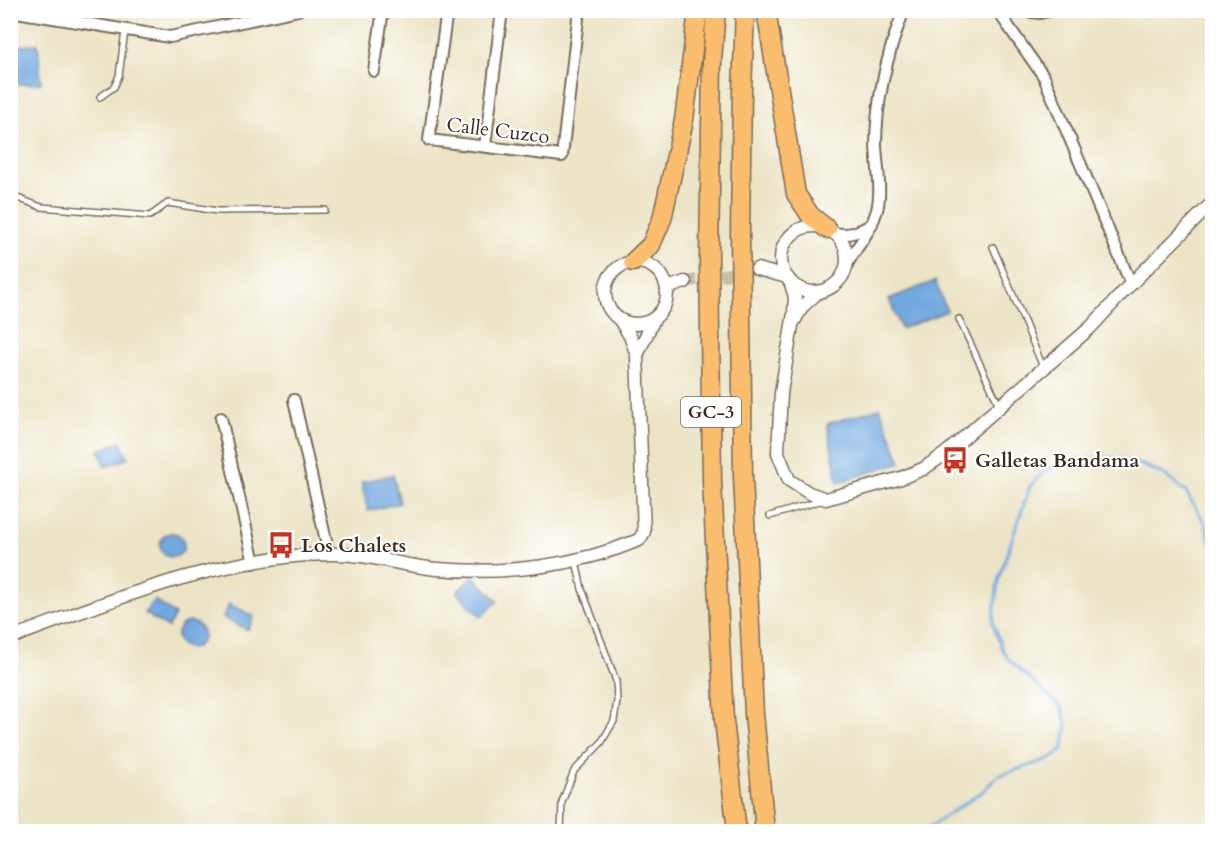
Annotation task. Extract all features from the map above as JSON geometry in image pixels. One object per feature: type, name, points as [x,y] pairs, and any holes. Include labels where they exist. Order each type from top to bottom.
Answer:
[{"type":"highway","points":[[633,262],[651,246],[662,219],[684,120],[698,10]]},
{"type":"highway","name":"GC-3","points":[[716,10],[712,61],[709,258],[712,481],[724,720],[736,823]]},
{"type":"highway","name":"GC-3","points":[[745,10],[740,233],[743,476],[754,714],[765,831]]},
{"type":"highway","points":[[766,10],[796,194],[810,215],[831,231]]},
{"type":"highway","points":[[764,809],[774,831]]},
{"type":"street","points":[[10,11],[170,37],[298,10]]},
{"type":"street","points":[[374,71],[383,10]]},
{"type":"street","name":"Calle Cuzco","points":[[447,10],[429,140],[562,156],[579,10]]},
{"type":"street","points":[[485,146],[502,10]]},
{"type":"street","points":[[872,224],[858,232],[846,235],[818,226],[799,230],[791,236],[782,253],[757,269],[788,279],[798,288],[818,292],[836,284],[843,276],[855,249],[867,236],[872,224],[878,208],[876,144],[884,72],[904,10]]},
{"type":"street","points":[[997,10],[1044,77],[1131,284]]},
{"type":"street","points":[[1013,10],[1040,13],[1053,10]]},
{"type":"street","points":[[782,253],[783,270],[795,297],[793,324],[781,393],[778,453],[789,480],[808,493],[826,499],[901,478],[923,469],[945,454],[1090,328],[1212,203]]},
{"type":"street","points":[[831,231],[845,248],[846,266]]},
{"type":"street","points":[[10,638],[179,578],[254,563],[346,554],[438,569],[518,570],[576,561],[639,540],[644,532],[637,355],[630,336],[607,306],[605,286],[615,269],[624,264],[642,262],[658,272],[667,288],[664,305],[654,319],[637,355]]},
{"type":"street","points":[[667,288],[685,282]]},
{"type":"street","points":[[793,324],[803,306],[818,292]]},
{"type":"street","points":[[620,320],[637,324],[654,319]]},
{"type":"street","points":[[294,400],[329,554]]},
{"type":"street","points":[[221,418],[254,563]]},
{"type":"lane","points":[[100,97],[114,87],[119,76],[125,31]]},
{"type":"lane","points":[[10,195],[41,207],[150,216],[168,203],[217,211],[325,210]]},
{"type":"lane","points":[[993,248],[1043,368]]},
{"type":"lane","points":[[960,319],[1000,406]]},
{"type":"lane","points":[[770,516],[826,499]]},
{"type":"lane","points":[[561,831],[562,802],[574,771],[601,743],[614,721],[617,701],[616,681],[582,589],[576,561]]},
{"type":"water","points":[[38,44],[41,83],[11,85],[11,47]]},
{"type":"water","points":[[935,281],[947,311],[901,329],[889,299]]},
{"type":"water","points":[[880,408],[901,462],[838,483],[827,424]]},
{"type":"water","points":[[121,442],[128,458],[105,467],[99,450]]},
{"type":"water","points":[[393,475],[400,503],[368,511],[361,482]]},
{"type":"water","points":[[172,533],[181,536],[184,545],[181,554],[172,557],[163,554],[160,545],[163,536]]},
{"type":"water","points":[[473,576],[498,601],[481,617],[457,592]]},
{"type":"water","points":[[155,600],[175,615],[168,628],[144,613]]},
{"type":"water","points":[[229,604],[254,616],[248,630],[223,618]]},
{"type":"water","points":[[190,622],[199,626],[203,635],[199,644],[190,648],[181,644],[177,635],[181,626]]},
{"type":"waterway","points":[[922,832],[983,791],[998,776],[1052,758],[1063,749],[1067,725],[1062,708],[1010,661],[1002,649],[993,623],[998,581],[1030,486],[1045,471],[1075,459],[1110,457],[1142,465],[1165,475],[1186,492],[1205,523],[1212,546]]},
{"type":"tunnel","points":[[685,282],[757,269]]},
{"type":"place","name":"Galletas Bandama","points":[[955,460]]},
{"type":"place","name":"Los Chalets","points":[[281,545]]}]
